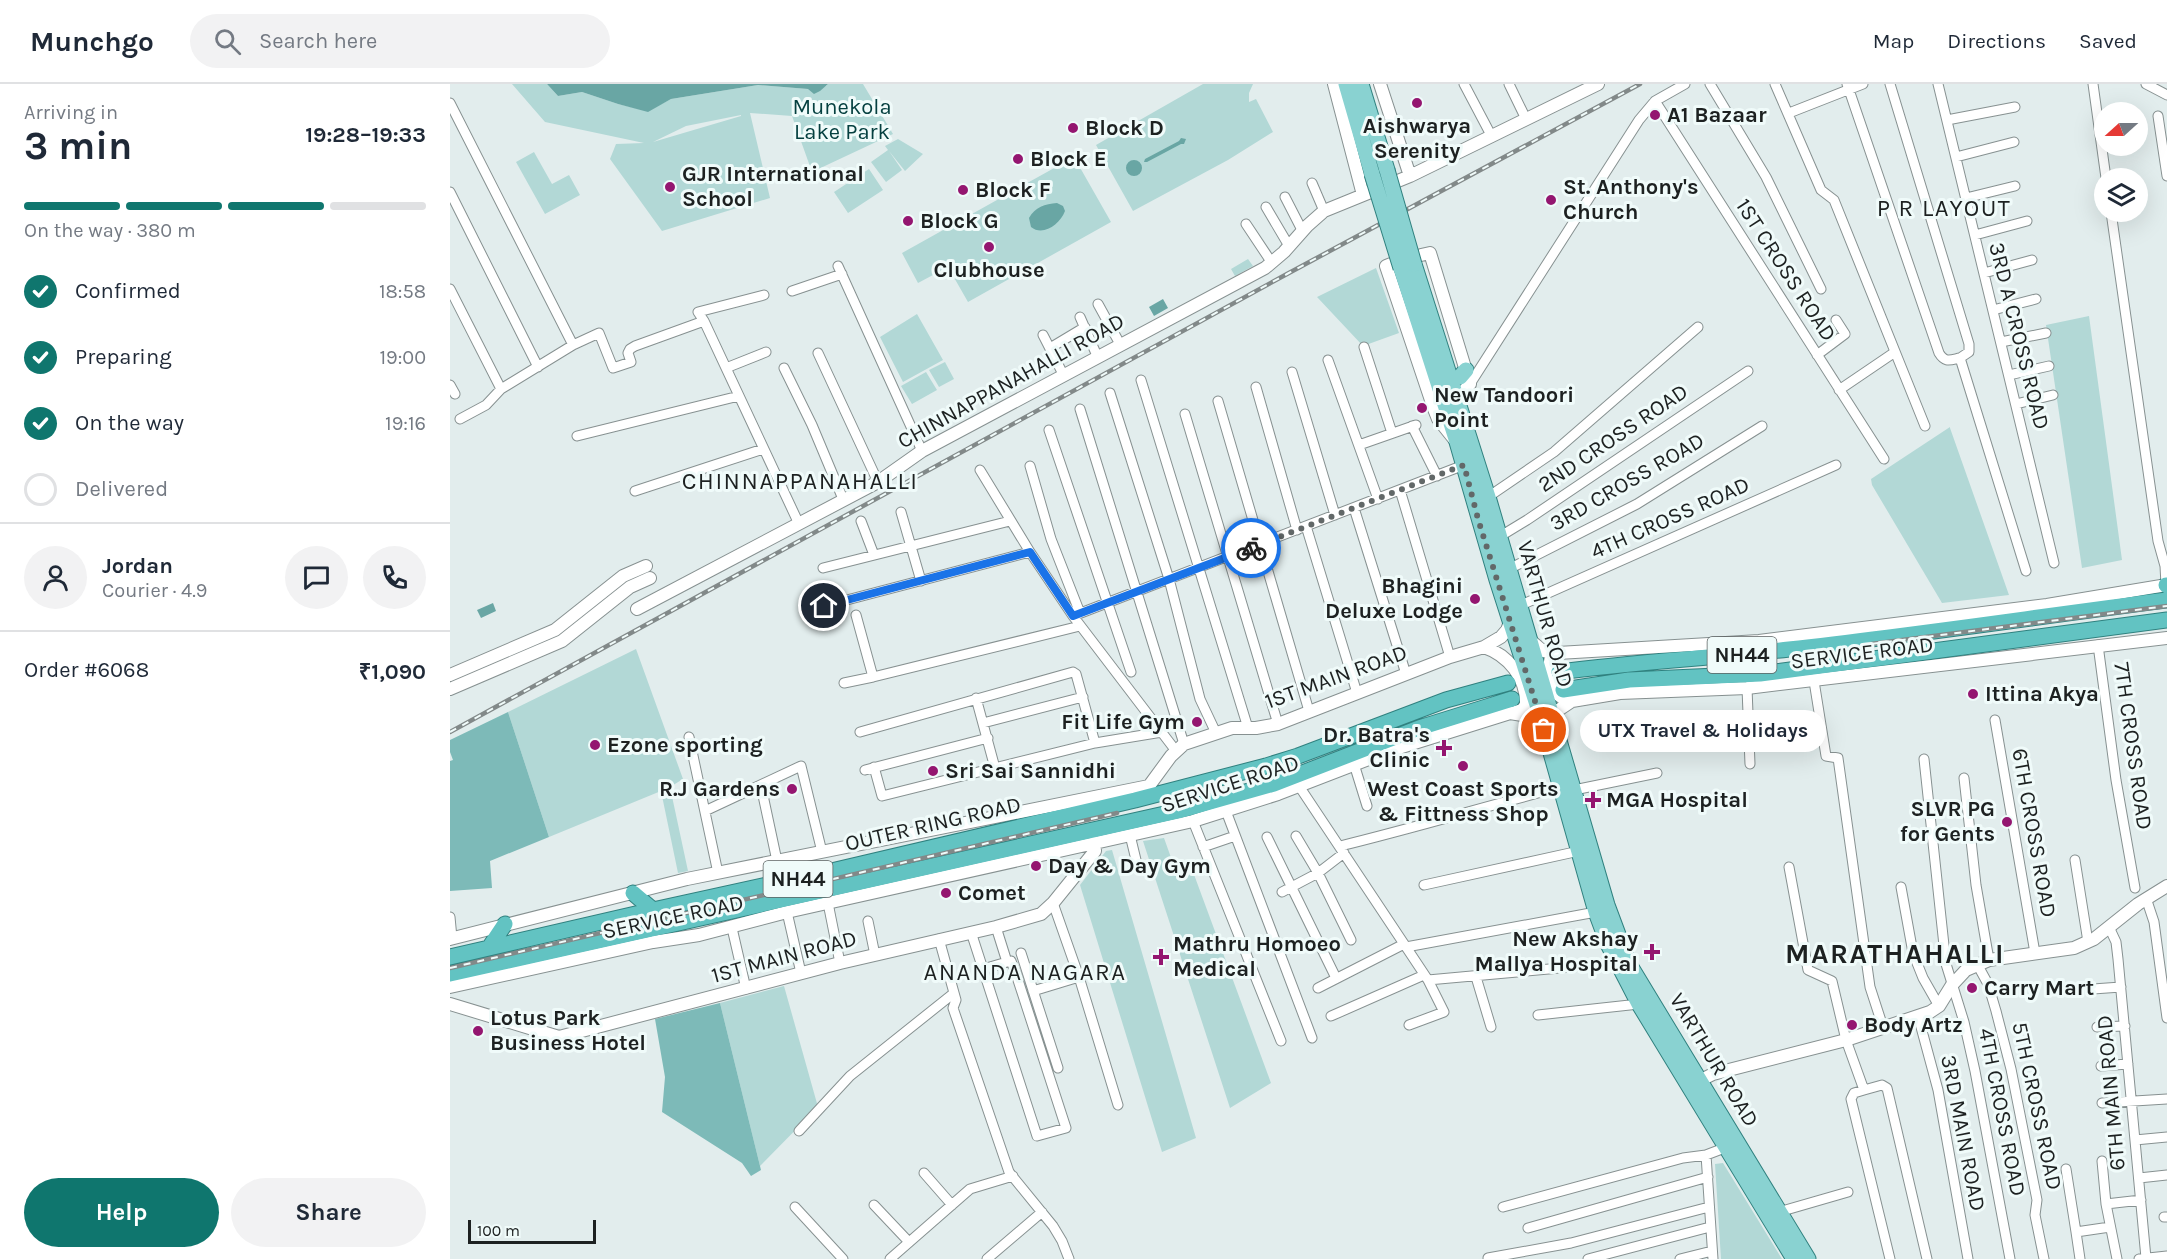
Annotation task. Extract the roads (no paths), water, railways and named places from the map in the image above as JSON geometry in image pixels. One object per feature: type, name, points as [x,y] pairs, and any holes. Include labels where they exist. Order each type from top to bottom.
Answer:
[{"type":"highway","name":"NH44","points":[[1558,672],[1913,635],[2167,589]]},
{"type":"highway","name":"NH44","points":[[1568,695],[1629,680],[1769,673],[2167,620]]},
{"type":"highway","name":"NH44","points":[[1147,792],[1287,759],[1424,707],[1508,683]]},
{"type":"highway","name":"NH44","points":[[1093,836],[1274,784],[1398,736],[1511,706]]},
{"type":"highway","name":"OUTER RING ROAD","points":[[450,957],[827,872],[1147,792]]},
{"type":"highway","name":"OUTER RING ROAD","points":[[450,974],[1093,836]]},
{"type":"highway","points":[[633,893],[653,910]]},
{"type":"highway","points":[[489,948],[505,924]]},
{"type":"main road","name":"VARTHUR ROAD","points":[[1346,84],[1380,172],[1472,499],[1510,622],[1545,713],[1567,788],[1629,964],[1808,1259]]},
{"type":"main road","name":"VARTHUR ROAD","points":[[1361,84],[1380,172]]},
{"type":"main road","name":"VARTHUR ROAD","points":[[1407,262],[1451,379],[1488,497],[1530,640],[1545,713]]},
{"type":"main road","points":[[1451,379],[1468,377]]},
{"type":"main road","name":"VARTHUR ROAD","points":[[1567,788],[1579,851],[1596,912],[1616,963],[1794,1259]]},
{"type":"street","points":[[1334,84],[1364,195]]},
{"type":"street","points":[[1380,84],[1410,176]]},
{"type":"street","points":[[1464,84],[1492,137]]},
{"type":"street","points":[[1509,84],[1526,119]]},
{"type":"street","name":"CHINNAPPANAHALLI ROAD","points":[[637,609],[878,482],[922,451],[1203,302],[1272,262],[1324,211],[1410,176],[1598,84]]},
{"type":"street","points":[[1457,398],[1468,377],[1639,120],[1655,101],[1685,84]]},
{"type":"street","points":[[1710,84],[1766,177],[1821,289]]},
{"type":"street","points":[[1789,112],[1848,86],[1863,84]]},
{"type":"street","points":[[1848,86],[1939,353],[1947,361],[1960,358],[1969,352],[1969,344],[1890,84]]},
{"type":"street","name":"3RD A CROSS ROAD","points":[[1938,84],[2054,563]]},
{"type":"street","points":[[2093,84],[2105,168]]},
{"type":"street","points":[[2146,84],[2167,95]]},
{"type":"street","points":[[1777,85],[1821,190],[1834,200],[1925,426]]},
{"type":"street","name":"1ST CROSS ROAD","points":[[1655,101],[1884,459]]},
{"type":"street","points":[[450,103],[573,345]]},
{"type":"street","points":[[1947,120],[2015,107]]},
{"type":"street","points":[[2158,116],[2167,176]]},
{"type":"street","points":[[1956,157],[2014,142]]},
{"type":"street","points":[[1312,183],[1324,211]]},
{"type":"street","points":[[1966,198],[2015,186]]},
{"type":"street","points":[[450,192],[538,367]]},
{"type":"street","points":[[1285,197],[1303,232]]},
{"type":"street","points":[[1266,207],[1289,246]]},
{"type":"street","points":[[1975,235],[2027,221]]},
{"type":"street","points":[[2112,222],[2158,541],[2165,566],[2167,589]]},
{"type":"street","points":[[1246,224],[1272,262]]},
{"type":"street","points":[[1984,273],[2032,260]]},
{"type":"street","points":[[1407,262],[1468,377]]},
{"type":"street","points":[[792,291],[840,270],[922,451]]},
{"type":"street","points":[[450,289],[501,389]]},
{"type":"street","points":[[764,295],[698,312],[799,524]]},
{"type":"street","points":[[1993,310],[2036,299]]},
{"type":"street","points":[[1098,304],[1120,344]]},
{"type":"street","points":[[1080,316],[1098,358]]},
{"type":"street","points":[[1817,355],[1845,334],[1836,320]]},
{"type":"street","points":[[460,419],[486,405],[501,389],[573,345],[599,333],[613,368],[631,362],[628,353],[635,346],[704,321]]},
{"type":"street","points":[[1050,348],[1085,327]]},
{"type":"street","points":[[1488,497],[1554,452],[1698,327]]},
{"type":"street","points":[[2001,342],[2046,333]]},
{"type":"street","points":[[1044,336],[1064,376]]},
{"type":"street","points":[[1364,347],[1392,433]]},
{"type":"street","points":[[726,368],[766,352]]},
{"type":"street","points":[[1839,390],[1895,352]]},
{"type":"street","points":[[818,353],[878,482]]},
{"type":"street","points":[[1960,358],[2026,571]]},
{"type":"street","points":[[1328,360],[1378,499]]},
{"type":"street","points":[[2009,375],[2049,366]]},
{"type":"street","points":[[784,368],[812,425],[843,499]]},
{"type":"street","name":"2ND CROSS ROAD","points":[[1499,537],[1748,371]]},
{"type":"street","points":[[1292,372],[1335,515]]},
{"type":"street","points":[[1141,380],[1248,728]]},
{"type":"street","points":[[450,385],[455,394]]},
{"type":"street","points":[[1256,387],[1357,693]]},
{"type":"street","points":[[1110,393],[1169,579],[1200,699],[1216,733]]},
{"type":"street","points":[[2016,404],[2053,395]]},
{"type":"street","points":[[577,436],[739,396]]},
{"type":"street","points":[[1218,401],[1309,711]]},
{"type":"street","points":[[1080,409],[1137,591],[1180,747]]},
{"type":"street","points":[[1185,414],[1278,724]]},
{"type":"street","points":[[1359,445],[1414,425],[1437,476]]},
{"type":"street","name":"3RD CROSS ROAD","points":[[1509,569],[1637,504],[1762,426]]},
{"type":"street","points":[[1049,430],[1131,672]]},
{"type":"street","points":[[635,491],[763,450]]},
{"type":"street","points":[[1076,615],[1464,465]]},
{"type":"street","name":"4TH CROSS ROAD","points":[[1519,606],[1836,465]]},
{"type":"street","points":[[1030,466],[1080,626],[1162,732],[1180,747]]},
{"type":"street","points":[[980,470],[1030,552],[1076,615]]},
{"type":"street","points":[[1400,490],[1450,657]]},
{"type":"street","points":[[1354,508],[1406,674]]},
{"type":"street","points":[[901,512],[921,581]]},
{"type":"street","points":[[861,521],[873,555]]},
{"type":"street","points":[[823,568],[1010,521]]},
{"type":"street","points":[[824,606],[1030,552]]},
{"type":"street","points":[[450,675],[555,630],[623,576],[648,572],[561,641],[450,689]]},
{"type":"street","name":"SERVICE ROAD","points":[[1530,640],[1542,651],[1558,653],[1759,641],[2043,611]]},
{"type":"street","points":[[856,615],[873,676]]},
{"type":"street","name":"1ST MAIN ROAD","points":[[1180,747],[1232,728],[1278,724],[1484,646],[1501,637],[1510,622]]},
{"type":"street","points":[[844,683],[1080,626]]},
{"type":"street","name":"SERVICE ROAD","points":[[450,987],[654,942],[699,936],[1093,836],[1130,836],[1193,821],[1299,786],[1511,706],[1528,716],[1560,709],[1568,695],[1747,688],[2167,638]]},
{"type":"street","name":"7TH CROSS ROAD","points":[[2098,645],[2116,780],[2135,888]]},
{"type":"street","points":[[1484,646],[1506,658],[1520,679],[1526,705],[1522,710],[1511,706]]},
{"type":"street","points":[[1558,653],[1551,657],[1549,676],[1555,692],[1564,699],[1568,695]]},
{"type":"street","points":[[860,732],[1073,672],[1076,674],[1095,743]]},
{"type":"street","points":[[1814,681],[1826,756],[1838,758],[1870,987],[1883,1027]]},
{"type":"street","points":[[1747,688],[1750,764]]},
{"type":"street","points":[[983,723],[1083,697]]},
{"type":"street","points":[[976,699],[995,768]]},
{"type":"street","name":"6TH CROSS ROAD","points":[[1995,720],[2035,953]]},
{"type":"street","points":[[988,738],[869,769],[882,796],[1095,743],[1162,732]]},
{"type":"street","points":[[689,736],[718,873]]},
{"type":"street","points":[[1147,792],[1180,747]]},
{"type":"street","name":"4TH CROSS ROAD","points":[[1924,759],[1946,964],[1964,1022],[1975,1071],[2010,1259]]},
{"type":"street","points":[[1354,764],[1367,806]]},
{"type":"street","points":[[705,811],[801,766],[822,852]]},
{"type":"street","points":[[1282,892],[1318,873],[1342,850],[1486,806],[1567,788],[1657,773]]},
{"type":"street","name":"5TH CROSS ROAD","points":[[1964,778],[1983,962],[2011,1069],[2037,1200],[2035,1215],[2044,1259]]},
{"type":"street","points":[[761,786],[777,861]]},
{"type":"street","points":[[1299,786],[1426,978],[1444,1012],[1409,1025]]},
{"type":"street","name":"SERVICE ROAD","points":[[451,939],[718,873],[1147,792]]},
{"type":"street","points":[[1226,811],[1312,1038]]},
{"type":"street","points":[[1193,821],[1281,1041]]},
{"type":"street","name":"1ST MAIN ROAD","points":[[450,1004],[559,1037],[840,963],[996,927],[1041,914],[1053,903],[1095,851],[1093,836]]},
{"type":"street","points":[[1130,836],[1137,864]]},
{"type":"street","points":[[1203,847],[1235,836]]},
{"type":"street","points":[[1296,836],[1318,873],[1351,940]]},
{"type":"street","points":[[1267,837],[1336,978]]},
{"type":"street","points":[[1424,885],[1579,851]]},
{"type":"street","points":[[2075,860],[2088,942]]},
{"type":"street","points":[[1789,867],[1808,970],[1832,981],[1846,1040],[1864,1090]]},
{"type":"street","points":[[1901,886],[1912,953],[1939,1006]]},
{"type":"street","points":[[1701,1080],[1713,1074],[1846,1040],[1930,1012],[1939,1006],[1952,985],[1966,970],[1983,962],[2074,948],[2088,942],[2146,898],[2167,886]]},
{"type":"street","points":[[2146,898],[2154,922],[2167,1018]]},
{"type":"street","points":[[828,903],[840,963]]},
{"type":"street","points":[[1053,903],[1079,977],[1118,1105]]},
{"type":"street","points":[[788,912],[801,973]]},
{"type":"street","points":[[1318,988],[1405,946],[1596,912]]},
{"type":"street","points":[[450,917],[451,939]]},
{"type":"street","points":[[868,921],[875,955]]},
{"type":"street","points":[[996,927],[1007,962]]},
{"type":"street","name":"6TH MAIN ROAD","points":[[2109,927],[2116,942],[2125,1026],[2141,1200],[2142,1258]]},
{"type":"street","points":[[732,928],[746,989]]},
{"type":"street","points":[[971,932],[1037,1136],[1066,1128],[1011,960],[983,969]]},
{"type":"street","points":[[939,939],[956,1000],[953,1008],[1009,1172],[1042,1212],[1062,1242],[1069,1259]]},
{"type":"street","points":[[1021,953],[1058,1068]]},
{"type":"street","points":[[1331,1016],[1426,978],[1476,977],[1616,963]]},
{"type":"street","points":[[1033,992],[1079,977]]},
{"type":"street","points":[[1476,977],[1491,1027]]},
{"type":"street","points":[[2093,988],[2121,987]]},
{"type":"street","points":[[799,1131],[850,1076],[954,993]]},
{"type":"street","points":[[1538,1015],[1639,1004]]},
{"type":"street","name":"3RD MAIN ROAD","points":[[1918,1016],[1938,1090],[1968,1259]]},
{"type":"street","points":[[2097,1027],[2125,1026]]},
{"type":"street","points":[[2101,1066],[2128,1064]]},
{"type":"street","points":[[1890,1259],[1851,1099],[1854,1093],[1882,1084],[1887,1088],[1927,1259]]},
{"type":"street","points":[[2102,1103],[2167,1099]]},
{"type":"street","points":[[2135,1140],[2167,1137]]},
{"type":"street","points":[[1503,1207],[1683,1158],[1706,1155],[1727,1147]]},
{"type":"street","points":[[1680,1259],[1712,1255],[1706,1155]]},
{"type":"street","points":[[2102,1161],[2106,1204],[2117,1259]]},
{"type":"street","points":[[2066,1169],[2080,1259]]},
{"type":"street","points":[[924,1173],[952,1205]]},
{"type":"street","points":[[2139,1178],[2167,1175]]},
{"type":"street","points":[[890,1259],[970,1189],[1013,1176]]},
{"type":"street","points":[[1528,1228],[1708,1177]]},
{"type":"street","points":[[1779,1212],[1848,1192]]},
{"type":"street","points":[[2106,1204],[2141,1200]]},
{"type":"street","points":[[874,1204],[909,1242]]},
{"type":"street","points":[[795,1207],[843,1259]]},
{"type":"street","points":[[1488,1258],[1572,1243],[1709,1207]]},
{"type":"street","points":[[987,1259],[1042,1212]]},
{"type":"street","points":[[1588,1259],[1710,1227]]},
{"type":"street","points":[[2076,1232],[2110,1227]]},
{"type":"street","points":[[2142,1258],[2167,1256]]},
{"type":"railway","points":[[450,732],[1287,274],[1640,84]]},
{"type":"railway","points":[[1871,644],[2167,606]]},
{"type":"railway","points":[[450,968],[1117,813]]},
{"type":"place","name":"Aishwarya Serenity","points":[[1417,103]]},
{"type":"place","name":"A1 Bazaar","points":[[1655,115]]},
{"type":"place","name":"Block D","points":[[1073,128]]},
{"type":"place","name":"Block E","points":[[1018,159]]},
{"type":"place","name":"GJR International School","points":[[670,187]]},
{"type":"place","name":"Block F","points":[[963,190]]},
{"type":"place","name":"St. Anthony's Church","points":[[1551,200]]},
{"type":"place","name":"Block G","points":[[908,221]]},
{"type":"place","name":"Clubhouse","points":[[989,247]]},
{"type":"place","name":"New Tandoori Point","points":[[1422,408]]},
{"type":"place","name":"Bhagini Deluxe Lodge","points":[[1475,599]]},
{"type":"place","name":"Ittina Akya","points":[[1973,694]]},
{"type":"place","name":"Fit Life Gym","points":[[1197,722]]},
{"type":"place","name":"UTX Travel & Holidays","points":[[1544,730]]},
{"type":"place","name":"Ezone sporting","points":[[595,745]]},
{"type":"place","name":"Dr. Batra's Clinic","points":[[1444,748]]},
{"type":"place","name":"West Coast Sports & Fittness Shop","points":[[1463,766]]},
{"type":"place","name":"Sri Sai Sannidhi","points":[[933,771]]},
{"type":"place","name":"R.J Gardens","points":[[792,789]]},
{"type":"place","name":"MGA Hospital","points":[[1593,800]]},
{"type":"place","name":"SLVR PG for Gents","points":[[2007,822]]},
{"type":"place","name":"Day & Day Gym","points":[[1036,866]]},
{"type":"place","name":"Comet","points":[[946,893]]},
{"type":"place","name":"New Akshay Mallya Hospital","points":[[1652,952]]},
{"type":"place","name":"Mathru Homoeo Medical","points":[[1161,957]]},
{"type":"place","name":"Carry Mart","points":[[1972,988]]},
{"type":"place","name":"Body Artz","points":[[1852,1025]]},
{"type":"place","name":"Lotus Park Business Hotel","points":[[478,1031]]},
{"type":"district","name":"P R LAYOUT","points":[[1944,208]]},
{"type":"district","name":"CHINNAPPANAHALLI","points":[[800,481]]},
{"type":"district","name":"MARATHAHALLI","points":[[1895,953]]},
{"type":"district","name":"ANANDA NAGARA","points":[[1025,972]]},
{"type":"park label","name":"Munekola Lake Park","points":[[842,120]]}]
